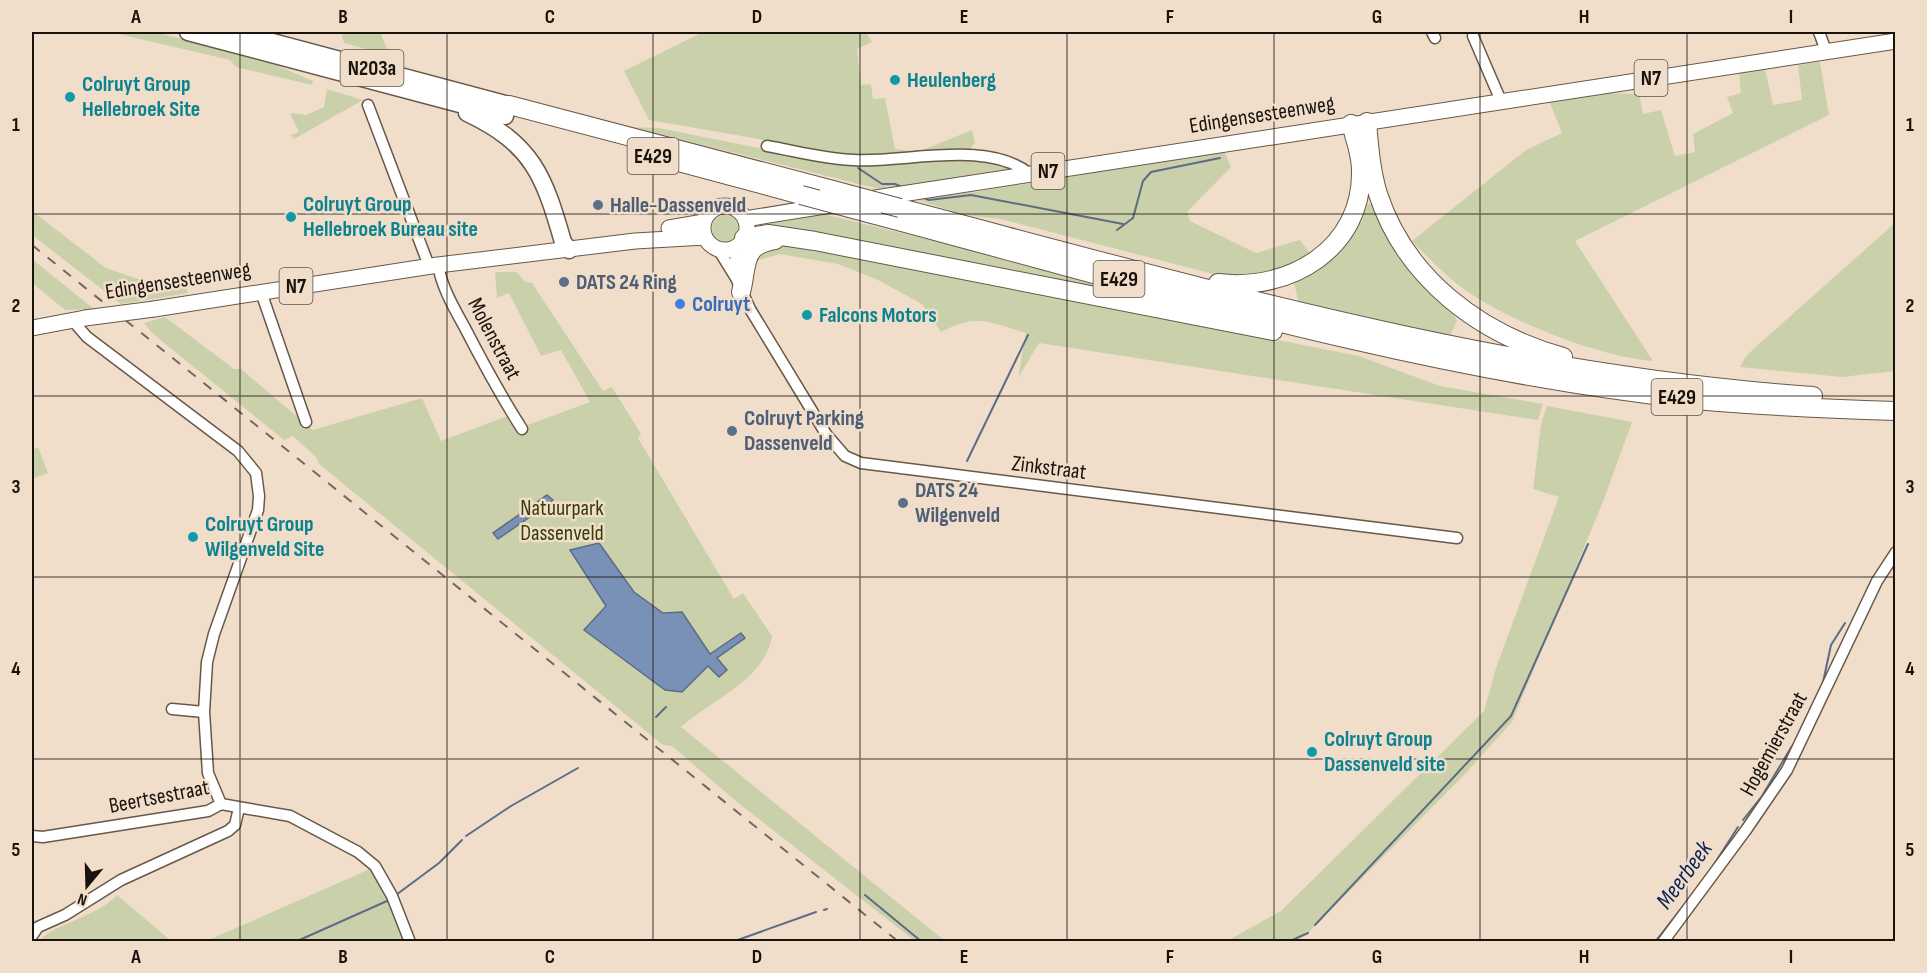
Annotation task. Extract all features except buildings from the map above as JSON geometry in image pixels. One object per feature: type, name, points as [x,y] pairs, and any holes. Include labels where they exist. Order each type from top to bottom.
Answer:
[{"type":"highway","name":"N203a","points":[[188,32],[440,98],[507,111]]},
{"type":"highway","name":"N203a","points":[[235,32],[507,111]]},
{"type":"highway","points":[[440,98],[492,126],[514,142],[539,172],[548,192],[552,236],[560,246]]},
{"type":"highway","name":"E429","points":[[507,111],[829,189],[1294,311],[1463,349],[1609,374],[1773,393],[1896,399]]},
{"type":"highway","name":"E429","points":[[507,111],[801,195],[1366,341],[1529,375],[1695,399],[1772,406],[1896,411]]},
{"type":"highway","points":[[1176,280],[1251,285],[1288,276],[1318,261],[1344,232],[1358,202],[1362,168],[1359,123]]},
{"type":"highway","points":[[1359,123],[1389,221],[1401,243],[1431,282],[1452,302],[1491,329],[1517,342],[1609,374]]},
{"type":"highway","points":[[740,243],[768,234],[1348,346],[1366,341]]},
{"type":"highway","points":[[739,285],[751,252],[766,241],[789,238]]},
{"type":"main road","name":"Edingensesteenweg","points":[[745,219],[1896,40]]},
{"type":"main road","name":"N7","points":[[705,230],[711,211],[724,206],[736,210],[745,219]]},
{"type":"main road","points":[[705,230],[718,249],[740,243],[745,219]]},
{"type":"main road","name":"Edingensesteenweg","points":[[32,328],[433,266],[452,260],[705,230]]},
{"type":"street","points":[[1819,32],[1826,51]]},
{"type":"street","points":[[1473,36],[1501,101]]},
{"type":"street","name":"Molenstraat","points":[[368,105],[433,266],[493,383],[522,429]]},
{"type":"street","points":[[767,146],[856,160],[965,155],[1006,160],[1030,174]]},
{"type":"street","name":"Zinkstraat","points":[[739,285],[740,243]]},
{"type":"street","name":"Zinkstraat","points":[[718,249],[826,434],[845,456],[861,463],[1457,538]]},
{"type":"street","points":[[261,292],[306,422]]},
{"type":"street","points":[[79,320],[87,337],[238,450],[256,473],[258,510],[214,634],[207,662],[204,712],[208,773],[221,804]]},
{"type":"street","name":"Hogemierstraat","points":[[1663,942],[1746,830],[1786,770],[1877,581],[1896,552]]},
{"type":"street","points":[[172,709],[204,712]]},
{"type":"street","name":"Beertsestraat","points":[[32,836],[43,837],[208,811],[221,804],[290,816],[358,852],[375,866],[392,896],[410,942]]},
{"type":"street","points":[[32,936],[38,927],[65,915],[128,876],[228,831],[235,825],[238,808]]},
{"type":"green space","points":[[110,32],[156,32],[276,65],[313,81],[312,85],[236,67],[230,60]]},
{"type":"green space","points":[[341,32],[380,32],[390,56],[344,43]]},
{"type":"green space","points":[[703,32],[866,32],[872,42],[857,49],[861,85],[871,84],[873,99],[885,98],[895,149],[918,152],[972,130],[975,142],[970,150],[971,158],[1007,166],[1008,170],[879,189],[632,127],[659,128],[830,162],[759,139],[649,120],[624,71]]},
{"type":"green space","points":[[1820,62],[1829,115],[1575,241],[1653,361],[1586,347],[1516,319],[1460,286],[1412,241],[1526,150],[1562,133],[1550,103],[1606,93],[1639,94],[1643,114],[1661,110],[1675,156],[1695,152],[1693,134],[1733,113],[1727,97],[1741,93],[1739,72],[1765,68],[1773,105],[1802,100],[1798,65]]},
{"type":"green space","points":[[327,89],[363,100],[294,139],[291,135],[299,132],[290,113],[306,115],[324,107]]},
{"type":"green space","points":[[1224,151],[1231,167],[1187,212],[1190,221],[1256,253],[1300,240],[1309,252],[1309,257],[1294,267],[1258,276],[1217,275],[1001,219],[964,215],[911,198],[976,192]]},
{"type":"green space","points":[[1364,204],[1372,204],[1413,277],[1452,312],[1457,321],[1448,340],[1299,304],[1294,283],[1339,251]]},
{"type":"green space","points":[[32,211],[106,268],[141,280],[144,293],[185,284],[188,293],[121,304],[32,235]]},
{"type":"green space","points":[[823,214],[1242,316],[755,231],[760,225]]},
{"type":"green space","points":[[725,215],[734,219],[738,228],[734,237],[725,241],[716,237],[712,228],[716,219]]},
{"type":"green space","points":[[1895,223],[1895,371],[1842,377],[1740,367],[1746,356]]},
{"type":"green space","points":[[783,243],[1359,356],[1440,386],[1543,404],[1538,420],[1039,343],[1018,378],[1026,333],[983,321],[964,323],[941,332],[922,304],[876,279],[838,264],[780,254],[759,260],[756,264],[756,252]]},
{"type":"green space","points":[[32,259],[94,309],[65,310],[32,283]]},
{"type":"green space","name":"Natuurpark Dassenveld","points":[[495,272],[517,272],[525,282],[532,283],[603,391],[612,387],[641,434],[638,438],[734,599],[743,593],[772,636],[768,651],[748,677],[681,727],[945,941],[915,941],[737,802],[672,746],[663,745],[319,464],[316,457],[293,436],[284,440],[153,334],[144,323],[165,317],[234,369],[241,369],[313,430],[422,398],[441,441],[510,415],[525,426],[590,402],[561,350],[541,356],[509,293],[497,298]]},
{"type":"green space","points":[[1547,406],[1632,422],[1604,499],[1512,722],[1465,774],[1308,933],[1288,941],[1227,941],[1281,911],[1484,711],[1496,668],[1559,497],[1533,489],[1541,424]]},
{"type":"green space","points":[[38,447],[48,473],[32,479],[32,450]]},
{"type":"green space","points":[[370,869],[379,881],[406,941],[204,942]]},
{"type":"green space","points":[[117,895],[171,941],[40,941],[54,930],[99,909]]},
{"type":"water","points":[[547,495],[553,500],[550,503],[498,539],[493,533]]},
{"type":"water","points":[[599,543],[634,592],[663,613],[682,612],[710,654],[741,633],[745,638],[717,658],[727,670],[719,677],[708,666],[682,692],[665,690],[584,630],[606,606],[570,550]]},
{"type":"waterway","points":[[1117,230],[1133,218],[1143,181],[1151,172],[1220,158]]},
{"type":"waterway","points":[[858,168],[882,184],[895,184],[902,187]]},
{"type":"waterway","points":[[924,198],[929,200],[971,195],[1123,224]]},
{"type":"waterway","points":[[967,461],[1028,335]]},
{"type":"waterway","points":[[1315,925],[1511,716],[1588,544]]},
{"type":"waterway","name":"Meerbeek","points":[[1822,687],[1831,645],[1845,623]]},
{"type":"waterway","points":[[656,717],[666,707]]},
{"type":"waterway","name":"Meerbeek","points":[[1743,820],[1762,796],[1792,746]]},
{"type":"waterway","points":[[466,836],[511,806],[578,768]]},
{"type":"waterway","name":"Meerbeek","points":[[1709,872],[1738,827]]},
{"type":"waterway","points":[[396,895],[439,863],[462,840]]},
{"type":"waterway","points":[[865,895],[922,942]]},
{"type":"waterway","points":[[295,942],[387,901]]},
{"type":"waterway","name":"Meerbeek","points":[[1655,942],[1680,910]]},
{"type":"waterway","points":[[732,942],[816,912]]},
{"type":"waterway","points":[[1288,942],[1308,933]]},
{"type":"railway","points":[[32,245],[899,942]]},
{"type":"place","name":"Heulenberg","points":[[895,80]]},
{"type":"place","name":"Colruyt Group Hellebroek Site","points":[[70,97]]},
{"type":"place","name":"Halle-Dassenveld","points":[[598,205]]},
{"type":"place","name":"Colruyt Group Hellebroek Bureau site","points":[[291,217]]},
{"type":"place","name":"DATS 24 Ring","points":[[564,282]]},
{"type":"place","name":"Colruyt","points":[[680,304]]},
{"type":"place","name":"Falcons Motors","points":[[807,315]]},
{"type":"place","name":"Colruyt Parking Dassenveld","points":[[732,431]]},
{"type":"place","name":"DATS 24 Wilgenveld","points":[[903,503]]},
{"type":"place","name":"Colruyt Group Wilgenveld Site","points":[[193,537]]},
{"type":"place","name":"Colruyt Group Dassenveld site","points":[[1312,752]]}]
